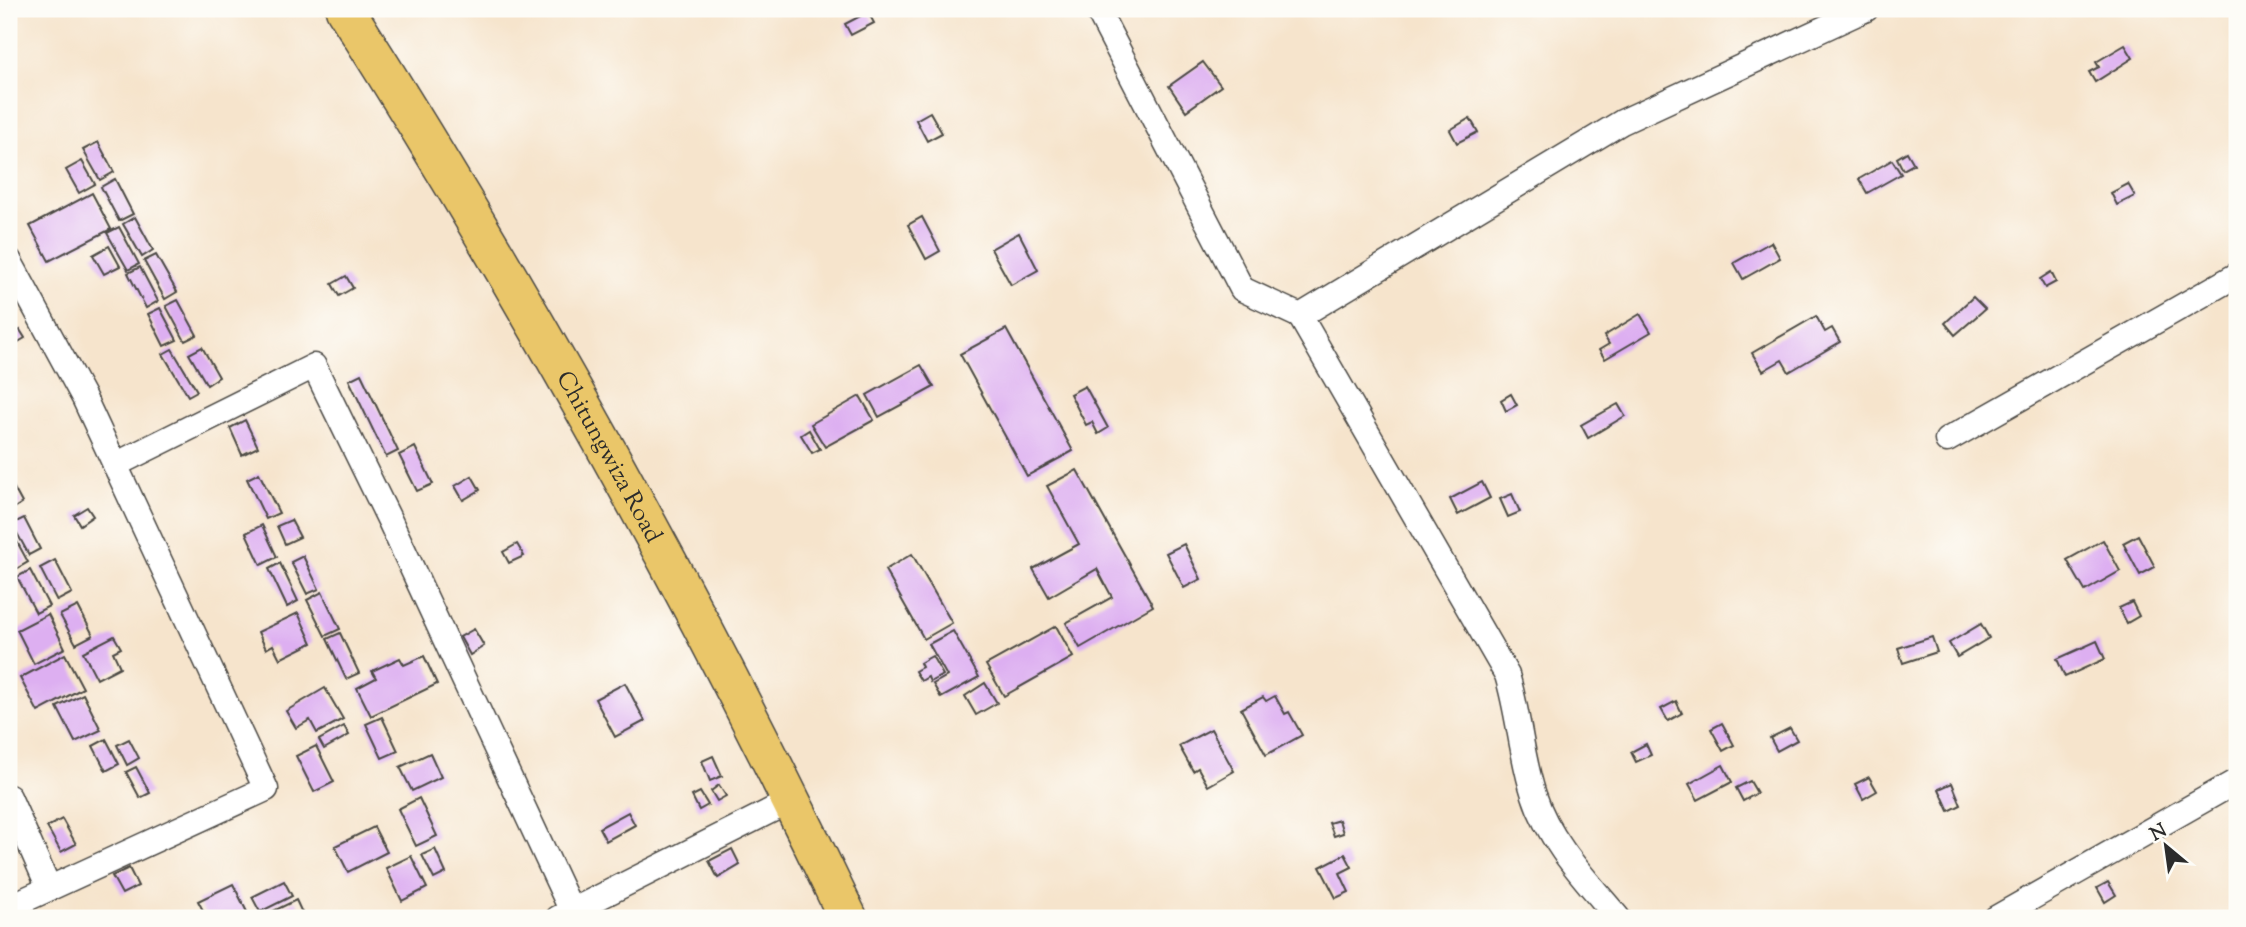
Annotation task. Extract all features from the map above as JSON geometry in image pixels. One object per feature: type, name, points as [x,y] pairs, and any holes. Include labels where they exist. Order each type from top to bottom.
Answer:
[{"type":"main road","name":"Chitungwiza Road","points":[[345,9],[425,135],[601,438],[792,800],[848,918]]},
{"type":"street","points":[[1097,9],[1242,289],[1300,316],[1507,675],[1528,774],[1547,825],[1618,918]]},
{"type":"street","points":[[1300,316],[1622,122],[1866,9]]},
{"type":"street","points":[[9,260],[68,366],[266,789],[9,907]]},
{"type":"street","points":[[1947,440],[2237,275]]},
{"type":"street","points":[[115,465],[314,366],[390,521],[568,916],[792,800]]},
{"type":"street","points":[[1996,918],[2237,782]]},
{"type":"street","points":[[9,797],[50,888]]},
{"type":"building","points":[[868,12],[874,23],[851,35],[845,24]]},
{"type":"building","points":[[2125,45],[2133,58],[2095,82],[2089,72],[2099,67],[2096,62]]},
{"type":"building","points":[[1203,62],[1221,86],[1186,111],[1169,86]]},
{"type":"building","points":[[930,112],[942,133],[927,141],[916,120]]},
{"type":"building","points":[[1470,118],[1478,132],[1457,143],[1450,130]]},
{"type":"building","points":[[98,142],[114,172],[100,180],[83,150]]},
{"type":"building","points":[[1907,152],[1914,164],[1903,170],[1897,158]]},
{"type":"building","points":[[1892,160],[1901,174],[1867,193],[1859,179]]},
{"type":"building","points":[[82,161],[95,184],[79,193],[66,170]]},
{"type":"building","points":[[115,179],[133,214],[119,221],[101,187]]},
{"type":"building","points":[[2128,184],[2135,196],[2117,205],[2111,193]]},
{"type":"building","points":[[92,193],[111,229],[49,261],[30,226]]},
{"type":"building","points":[[135,217],[153,250],[142,257],[123,224]]},
{"type":"building","points":[[922,217],[940,251],[926,259],[908,225]]},
{"type":"building","points":[[119,227],[139,264],[128,270],[107,233]]},
{"type":"building","points":[[1019,233],[1038,270],[1011,285],[991,249]]},
{"type":"building","points":[[1771,242],[1780,258],[1743,279],[1734,263]]},
{"type":"building","points":[[109,246],[120,266],[104,274],[93,255]]},
{"type":"building","points":[[156,255],[177,292],[165,299],[144,261]]},
{"type":"building","points":[[140,267],[158,301],[146,308],[128,273]]},
{"type":"building","points":[[2051,272],[2056,282],[2045,288],[2040,279]]},
{"type":"building","points":[[346,276],[353,288],[339,296],[332,284]]},
{"type":"building","points":[[1973,297],[1985,309],[1955,335],[1945,323]]},
{"type":"building","points":[[178,300],[197,335],[185,341],[166,306]]},
{"type":"building","points":[[160,308],[177,340],[164,346],[148,314]]},
{"type":"building","points":[[1640,314],[1651,332],[1605,359],[1599,350],[1609,344],[1604,336]]},
{"type":"building","points":[[1816,316],[1825,332],[1832,328],[1840,342],[1789,372],[1782,360],[1763,371],[1752,353]]},
{"type":"building","points":[[1006,329],[1073,451],[1027,476],[960,354]]},
{"type":"building","points":[[20,330],[25,338],[13,345],[9,337]]},
{"type":"building","points":[[202,347],[219,377],[207,385],[189,354]]},
{"type":"building","points":[[172,349],[197,391],[188,396],[163,354]]},
{"type":"building","points":[[921,365],[934,387],[879,417],[867,395]]},
{"type":"building","points":[[361,374],[398,451],[386,457],[349,380]]},
{"type":"building","points":[[1085,386],[1108,428],[1098,434],[1092,422],[1086,425],[1070,394]]},
{"type":"building","points":[[1511,394],[1517,405],[1506,411],[1501,400]]},
{"type":"building","points":[[860,396],[874,420],[825,447],[811,424]]},
{"type":"building","points":[[1618,404],[1625,416],[1588,438],[1581,425]]},
{"type":"building","points":[[245,420],[258,447],[242,455],[230,428]]},
{"type":"building","points":[[809,430],[820,449],[812,453],[801,435]]},
{"type":"building","points":[[415,447],[433,484],[417,491],[399,455]]},
{"type":"building","points":[[1077,470],[1153,606],[1080,648],[1066,623],[1112,597],[1097,569],[1049,597],[1033,569],[1079,544],[1047,486]]},
{"type":"building","points":[[259,473],[279,513],[266,519],[247,479]]},
{"type":"building","points":[[472,476],[480,490],[463,500],[455,486]]},
{"type":"building","points":[[9,479],[22,503],[11,510],[9,506]]},
{"type":"building","points":[[1482,482],[1490,498],[1458,515],[1450,499]]},
{"type":"building","points":[[1512,494],[1520,512],[1508,517],[1500,499]]},
{"type":"building","points":[[87,507],[93,516],[80,525],[74,515]]},
{"type":"building","points":[[24,518],[40,549],[29,555],[12,524]]},
{"type":"building","points":[[291,520],[300,537],[285,544],[277,526]]},
{"type":"building","points":[[262,525],[277,557],[261,565],[246,533]]},
{"type":"building","points":[[2138,535],[2155,567],[2140,575],[2123,543]]},
{"type":"building","points":[[15,538],[28,562],[16,569],[9,556],[9,542]]},
{"type":"building","points":[[2103,540],[2120,571],[2085,591],[2067,560]]},
{"type":"building","points":[[517,544],[524,556],[509,563],[503,552]]},
{"type":"building","points":[[1184,544],[1201,579],[1184,588],[1166,553]]},
{"type":"building","points":[[912,554],[952,623],[924,639],[885,570]]},
{"type":"building","points":[[303,556],[319,589],[307,594],[291,562]]},
{"type":"building","points":[[55,560],[72,593],[57,601],[40,568]]},
{"type":"building","points":[[280,563],[298,601],[287,607],[269,569]]},
{"type":"building","points":[[30,570],[49,606],[36,613],[17,577]]},
{"type":"building","points":[[322,592],[340,629],[325,636],[307,600]]},
{"type":"building","points":[[2132,602],[2139,616],[2127,623],[2119,608]]},
{"type":"building","points":[[78,606],[93,635],[76,644],[60,615]]},
{"type":"building","points":[[298,613],[312,643],[280,659],[273,645],[266,649],[258,632]]},
{"type":"building","points":[[48,614],[65,648],[34,664],[17,630]]},
{"type":"building","points":[[1981,624],[1989,638],[1957,657],[1949,643]]},
{"type":"building","points":[[1056,626],[1073,657],[1004,696],[986,665]]},
{"type":"building","points":[[474,629],[484,646],[470,655],[460,637]]},
{"type":"building","points":[[953,631],[979,677],[941,698],[933,684],[947,676],[929,644]]},
{"type":"building","points":[[340,633],[359,673],[346,679],[327,639]]},
{"type":"building","points":[[114,636],[121,648],[113,652],[120,667],[97,679],[83,652]]},
{"type":"building","points":[[1932,637],[1937,652],[1903,663],[1898,648]]},
{"type":"building","points":[[2097,641],[2105,659],[2065,677],[2057,659]]},
{"type":"building","points":[[65,654],[83,688],[38,712],[20,678]]},
{"type":"building","points":[[424,656],[437,684],[371,716],[357,688],[376,678],[372,671],[400,658],[404,665]]},
{"type":"building","points":[[932,656],[943,675],[930,682],[928,677],[921,681],[915,671],[922,667],[920,663]]},
{"type":"building","points":[[625,683],[645,721],[615,737],[595,699]]},
{"type":"building","points":[[985,683],[997,703],[976,715],[965,696]]},
{"type":"building","points":[[325,688],[343,719],[317,733],[310,720],[296,728],[286,711]]},
{"type":"building","points":[[83,694],[101,730],[75,742],[57,707]]},
{"type":"building","points":[[1275,696],[1285,714],[1289,712],[1302,735],[1266,755],[1241,709],[1263,697],[1266,701]]},
{"type":"building","points":[[1676,701],[1682,713],[1668,721],[1661,709]]},
{"type":"building","points":[[382,717],[398,751],[382,758],[366,724]]},
{"type":"building","points":[[1722,723],[1734,745],[1723,751],[1711,729]]},
{"type":"building","points":[[344,726],[349,735],[324,749],[319,740]]},
{"type":"building","points":[[1790,728],[1797,740],[1777,751],[1770,738]]},
{"type":"building","points":[[1211,729],[1234,771],[1208,786],[1198,768],[1193,771],[1179,746]]},
{"type":"building","points":[[106,739],[119,764],[106,771],[93,746]]},
{"type":"building","points":[[129,739],[139,758],[127,765],[117,745]]},
{"type":"building","points":[[1646,744],[1651,755],[1636,762],[1631,752]]},
{"type":"building","points":[[316,746],[334,782],[314,792],[296,756]]},
{"type":"building","points":[[430,753],[441,777],[412,791],[400,767]]},
{"type":"building","points":[[713,756],[722,776],[710,781],[702,761]]},
{"type":"building","points":[[1723,765],[1732,782],[1698,800],[1689,784]]},
{"type":"building","points":[[136,767],[150,793],[140,798],[126,772]]},
{"type":"building","points":[[1869,777],[1877,791],[1863,799],[1855,784]]},
{"type":"building","points":[[1750,781],[1757,793],[1743,801],[1736,788]]},
{"type":"building","points":[[1952,783],[1961,805],[1949,811],[1939,789]]},
{"type":"building","points":[[719,785],[726,796],[717,801],[711,791]]},
{"type":"building","points":[[700,792],[708,805],[699,810],[692,796]]},
{"type":"building","points":[[419,798],[437,836],[416,846],[398,809]]},
{"type":"building","points":[[628,812],[635,825],[606,841],[599,828]]},
{"type":"building","points":[[62,819],[76,844],[61,852],[47,827]]},
{"type":"building","points":[[1339,820],[1343,833],[1334,836],[1329,823]]},
{"type":"building","points":[[374,827],[387,852],[348,872],[335,846]]},
{"type":"building","points":[[435,849],[446,873],[434,879],[422,855]]},
{"type":"building","points":[[732,849],[740,865],[718,878],[709,861]]},
{"type":"building","points":[[1345,854],[1352,867],[1340,873],[1349,892],[1336,898],[1320,867]]},
{"type":"building","points":[[411,856],[427,888],[402,901],[386,868]]},
{"type":"building","points":[[129,868],[138,886],[122,894],[112,876]]},
{"type":"building","points":[[284,881],[292,896],[260,912],[252,897]]},
{"type":"building","points":[[2108,882],[2116,895],[2105,902],[2097,888]]},
{"type":"building","points":[[233,884],[249,916],[207,918],[198,901]]},
{"type":"building","points":[[296,900],[304,917],[302,918],[259,918]]}]
